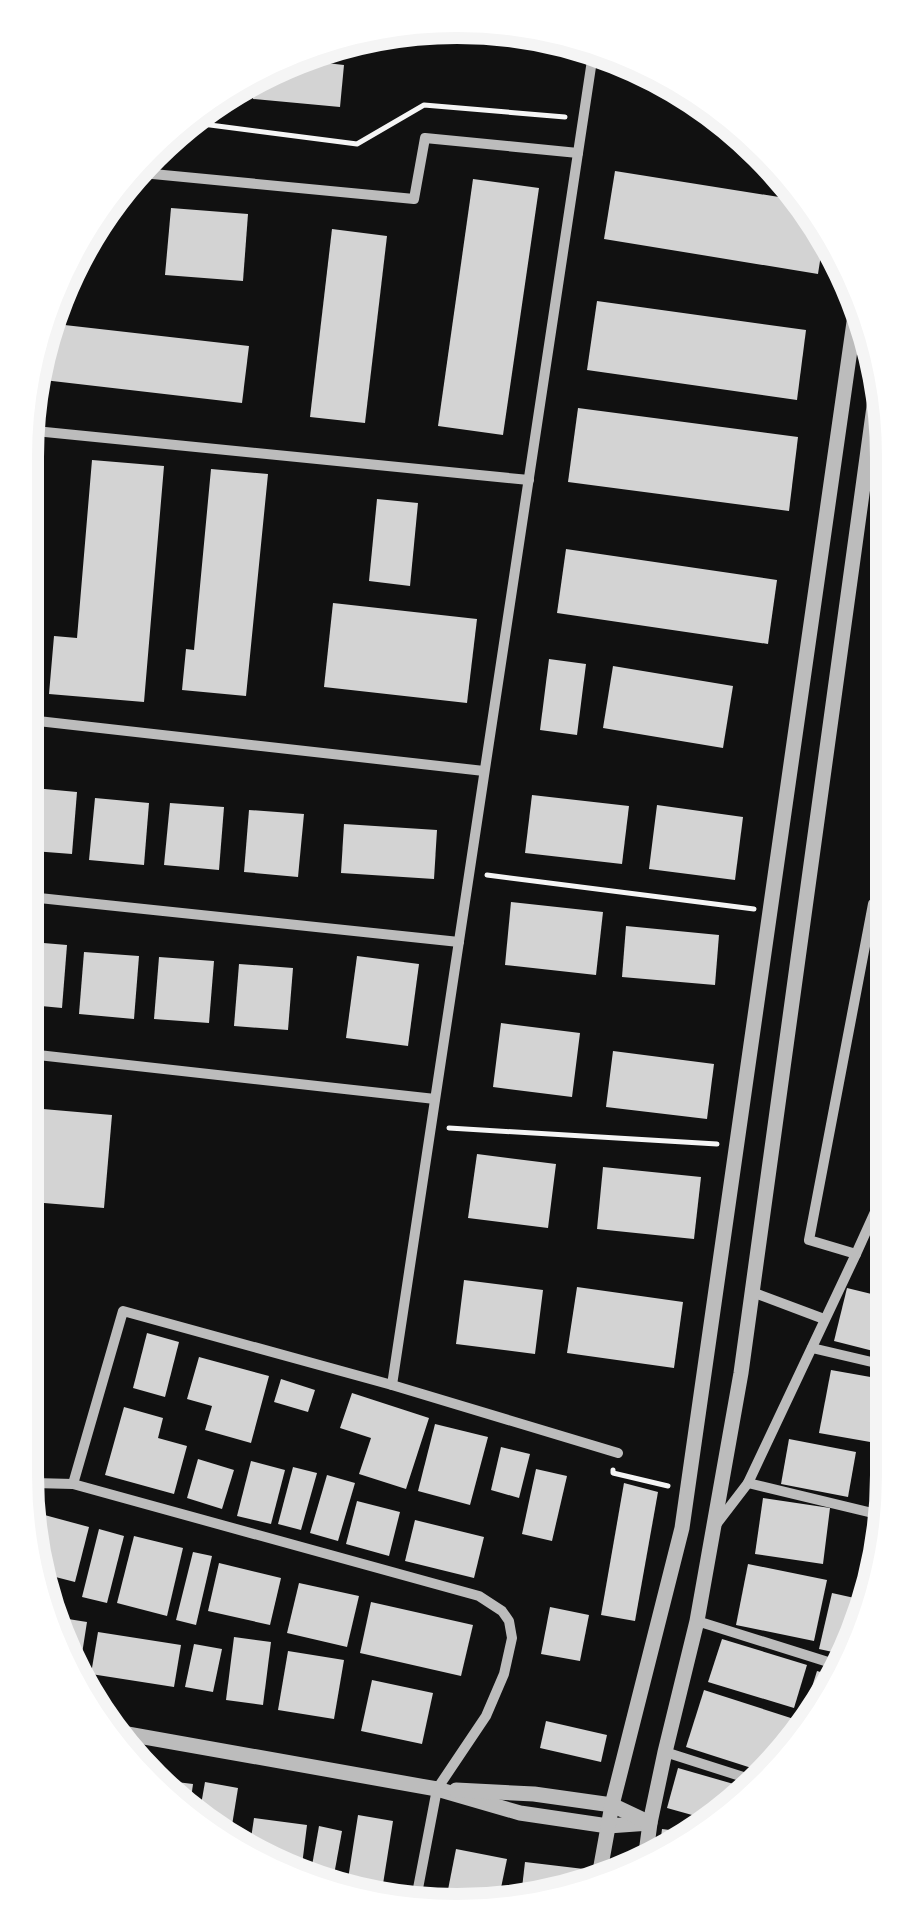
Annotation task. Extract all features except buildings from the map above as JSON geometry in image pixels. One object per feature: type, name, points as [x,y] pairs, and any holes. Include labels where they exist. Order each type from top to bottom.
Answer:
[{"type":"street","points":[[392,1385],[592,60]]},
{"type":"street","points":[[147,173],[414,198],[424,138],[578,154]]},
{"type":"street","points":[[601,1868],[612,1806],[682,1528],[853,322]]},
{"type":"street","points":[[647,1847],[697,1622],[752,1292],[873,413]]},
{"type":"street","points":[[38,431],[528,480]]},
{"type":"street","points":[[38,721],[484,771]]},
{"type":"street","points":[[38,898],[459,942]]},
{"type":"street","points":[[856,1254],[808,1240],[876,904]]},
{"type":"street","points":[[38,1055],[435,1100]]},
{"type":"street","points":[[714,1527],[748,1483],[876,1210]]},
{"type":"street","points":[[752,1292],[824,1319]]},
{"type":"street","points":[[73,1484],[123,1311],[392,1385],[618,1453]]},
{"type":"street","points":[[812,1348],[876,1363]]},
{"type":"street","points":[[748,1483],[874,1513]]},
{"type":"street","points":[[38,1484],[73,1484],[479,1596],[502,1611],[512,1638],[504,1674],[486,1716],[436,1790],[417,1892]]},
{"type":"street","points":[[697,1622],[830,1663]]},
{"type":"street","points":[[127,1734],[436,1790],[520,1813],[608,1826],[650,1823]]},
{"type":"street","points":[[665,1752],[746,1778]]},
{"type":"street","points":[[436,1790],[499,1791],[612,1806],[650,1823]]},
{"type":"path","points":[[201,124],[357,144],[424,105],[583,118]]},
{"type":"path","points":[[469,872],[770,911]]},
{"type":"path","points":[[431,1127],[736,1145]]},
{"type":"path","points":[[628,1476],[658,1484]]}]
